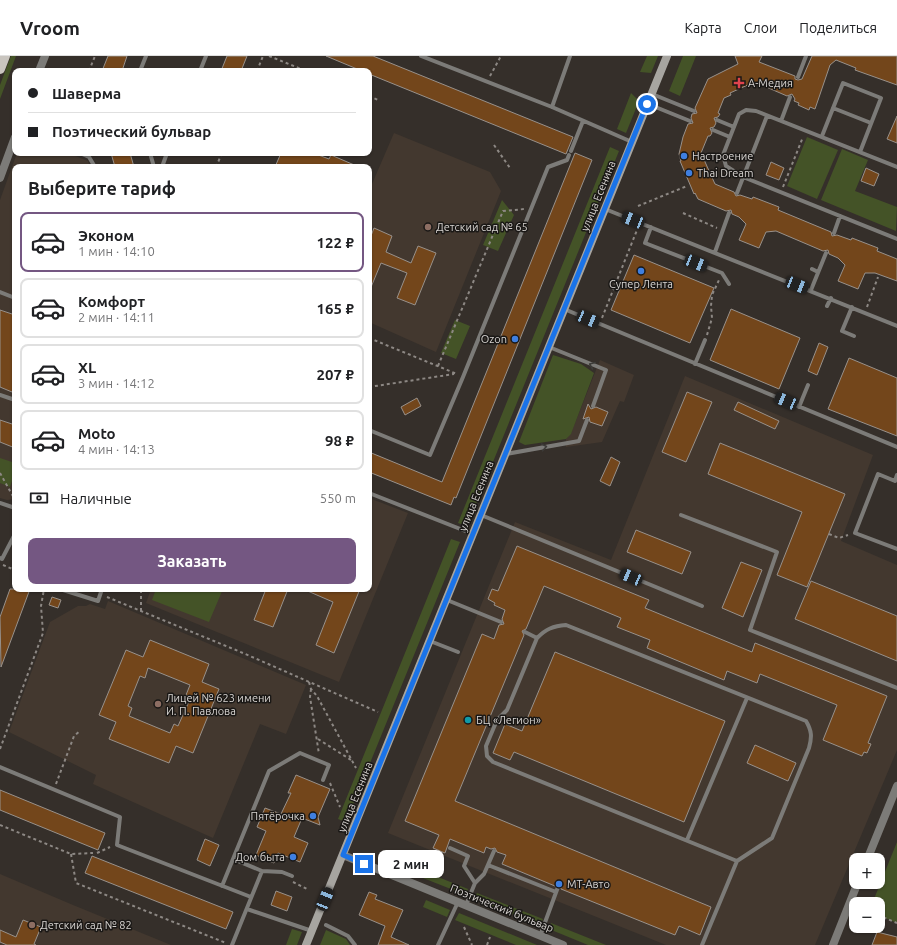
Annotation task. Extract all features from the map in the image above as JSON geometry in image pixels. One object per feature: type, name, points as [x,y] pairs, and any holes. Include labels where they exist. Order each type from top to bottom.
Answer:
[{"type":"main road","points":[[0,68],[5,56]]},
{"type":"street","points":[[40,68],[45,56]]},
{"type":"street","name":"улица Есенина","points":[[306,945],[667,56]]},
{"type":"street","points":[[0,178],[12,145]]},
{"type":"street","points":[[870,853],[897,786]]},
{"type":"street","name":"Поэтический бульвар","points":[[343,855],[563,945]]},
{"type":"street","points":[[833,945],[855,889]]},
{"type":"lane","points":[[141,68],[146,56]]},
{"type":"lane","points":[[201,68],[206,56]]},
{"type":"lane","points":[[421,56],[552,107],[632,142]]},
{"type":"lane","points":[[552,107],[570,56]]},
{"type":"lane","points":[[798,77],[806,56]]},
{"type":"lane","points":[[822,136],[843,83],[881,98],[860,152]]},
{"type":"lane","points":[[652,94],[694,111]]},
{"type":"lane","points":[[780,121],[790,97]]},
{"type":"lane","points":[[647,104],[690,121]]},
{"type":"lane","points":[[833,108],[871,123]]},
{"type":"lane","points":[[897,167],[756,111],[746,110],[739,114],[723,155],[726,166],[743,177],[897,239]]},
{"type":"lane","points":[[737,193],[767,116]]},
{"type":"lane","points":[[717,120],[734,127]]},
{"type":"lane","points":[[372,431],[430,454],[463,377],[548,166],[567,160],[583,121]]},
{"type":"lane","points":[[713,130],[730,137]]},
{"type":"lane","points":[[87,156],[93,164]]},
{"type":"lane","points":[[605,209],[831,298],[897,326]]},
{"type":"lane","points":[[714,252],[730,213]]},
{"type":"lane","points":[[834,233],[840,216]]},
{"type":"lane","points":[[652,227],[645,243],[722,273],[728,284]]},
{"type":"lane","points":[[811,290],[826,253]]},
{"type":"lane","points":[[812,269],[818,272]]},
{"type":"lane","points":[[0,292],[12,297]]},
{"type":"lane","points":[[828,306],[831,298]]},
{"type":"lane","points":[[852,307],[842,331],[854,336]]},
{"type":"lane","points":[[564,309],[897,447]]},
{"type":"lane","points":[[695,364],[706,340]]},
{"type":"lane","points":[[549,348],[606,370],[593,406]]},
{"type":"lane","points":[[799,407],[808,385]]},
{"type":"lane","points":[[0,396],[12,399]]},
{"type":"lane","points":[[505,454],[579,441],[587,420]]},
{"type":"lane","points":[[897,475],[895,481],[878,474],[855,532],[897,549]]},
{"type":"lane","points":[[372,494],[473,534]]},
{"type":"lane","points":[[0,503],[12,507]]},
{"type":"lane","points":[[481,515],[702,606]]},
{"type":"lane","points":[[681,515],[777,552],[750,630],[897,688]]},
{"type":"lane","points":[[0,561],[12,539]]},
{"type":"lane","points":[[70,592],[98,601],[101,594]]},
{"type":"lane","points":[[447,600],[501,622]]},
{"type":"lane","points":[[702,945],[737,861],[772,838],[812,739],[811,729],[806,722],[566,625],[555,626],[545,630],[537,638],[507,710],[497,720],[486,746],[487,756],[493,762],[737,861]]},
{"type":"lane","points":[[525,632],[537,638]]},
{"type":"lane","points":[[430,641],[458,652]]},
{"type":"lane","points":[[687,840],[747,698]]},
{"type":"lane","points":[[222,886],[269,771],[300,753],[329,765],[323,780]]},
{"type":"lane","points":[[0,767],[120,817],[117,845],[251,898]]},
{"type":"lane","points":[[450,848],[468,856],[464,866],[475,883]]},
{"type":"lane","points":[[466,906],[475,883],[484,874],[494,850]]},
{"type":"lane","points":[[233,859],[262,871],[282,872],[292,876]]},
{"type":"lane","points":[[488,864],[556,892]]},
{"type":"lane","points":[[505,871],[507,866]]},
{"type":"lane","points":[[231,945],[262,871]]},
{"type":"lane","points":[[540,936],[558,887]]},
{"type":"lane","points":[[438,945],[458,902]]},
{"type":"lane","points":[[247,909],[312,932]]},
{"type":"lane","points":[[326,925],[348,936],[355,945]]},
{"type":"path","points":[[90,68],[95,56]]},
{"type":"path","points":[[258,68],[263,56]]},
{"type":"path","points":[[269,56],[299,68]]},
{"type":"path","points":[[487,82],[501,56]]},
{"type":"path","points":[[372,97],[378,100]]},
{"type":"path","points":[[781,192],[806,130]]},
{"type":"path","points":[[494,145],[510,168]]},
{"type":"path","points":[[638,206],[687,186]]},
{"type":"path","points":[[438,366],[503,211],[531,208]]},
{"type":"path","points":[[683,213],[723,230]]},
{"type":"path","points":[[599,324],[640,223]]},
{"type":"path","points":[[706,340],[712,318],[712,295],[722,273]]},
{"type":"path","points":[[866,308],[878,277]]},
{"type":"path","points":[[372,339],[463,377]]},
{"type":"path","points":[[372,387],[455,374]]},
{"type":"path","points":[[0,473],[12,495]]},
{"type":"path","points":[[829,534],[839,538],[855,532]]},
{"type":"path","points":[[0,561],[12,568]]},
{"type":"path","points":[[0,749],[43,633],[41,606],[43,592]]},
{"type":"path","points":[[141,592],[141,611]]},
{"type":"path","points":[[101,594],[309,681],[378,712]]},
{"type":"path","points":[[309,681],[320,761]]},
{"type":"path","points":[[311,689],[317,696],[356,768]]},
{"type":"path","points":[[54,789],[74,736],[80,731]]},
{"type":"path","points":[[318,739],[351,760]]},
{"type":"path","points":[[326,774],[340,807]]},
{"type":"path","points":[[0,825],[71,854],[93,853]]},
{"type":"path","points":[[97,853],[117,845]]},
{"type":"path","points":[[71,854],[76,883],[231,945]]},
{"type":"path","points":[[292,876],[293,883],[307,889]]},
{"type":"path","points":[[885,918],[897,923]]},
{"type":"path","points":[[464,927],[472,945]]},
{"type":"path","points":[[487,945],[490,937]]},
{"type":"shaded area","name":"Детский сад № 65","points":[[394,133],[490,172],[501,191],[436,352],[372,323],[372,184]]},
{"type":"shaded area","points":[[16,156],[76,156],[88,161],[89,164],[13,164]]},
{"type":"shaded area","points":[[12,167],[12,499],[7,500],[0,498],[0,200]]},
{"type":"shaded area","points":[[600,360],[634,375],[624,402],[620,401],[602,442],[566,447],[566,439],[571,433]]},
{"type":"shaded area","points":[[685,376],[873,455],[841,541],[897,565],[897,750],[854,853],[849,853],[849,864],[815,945],[666,945],[388,833],[515,522],[611,560]]},
{"type":"shaded area","points":[[372,499],[408,513],[339,682],[146,603],[150,592],[372,592]]},
{"type":"shaded area","name":"Лицей № 623 имени И. П. Павлова","points":[[108,601],[306,685],[286,734],[260,724],[213,838],[93,784],[96,775],[9,732],[50,622],[78,606],[86,606],[90,604],[105,609]]},
{"type":"shaded area","name":"Детский сад № 82","points":[[0,874],[73,905],[171,945],[0,945]]},
{"type":"green space","points":[[11,56],[16,56],[0,99],[0,85]]},
{"type":"green space","points":[[647,56],[658,56],[651,73],[640,72]]},
{"type":"green space","points":[[683,56],[696,56],[680,96],[669,91]]},
{"type":"green space","points":[[631,93],[639,101],[626,133],[617,129]]},
{"type":"green space","points":[[807,137],[838,150],[817,199],[787,186]]},
{"type":"green space","points":[[610,147],[619,151],[467,526],[458,523]]},
{"type":"green space","points":[[842,149],[868,160],[855,191],[897,207],[896,231],[821,200]]},
{"type":"green space","points":[[502,200],[514,215],[498,251],[483,245]]},
{"type":"green space","points":[[455,320],[470,326],[456,359],[441,353]]},
{"type":"green space","points":[[553,355],[581,364],[594,373],[571,434],[566,439],[525,445],[519,442]]},
{"type":"green space","points":[[0,458],[12,462],[12,481],[10,487],[0,483]]},
{"type":"green space","points":[[451,539],[460,542],[346,822],[338,819]]},
{"type":"green space","points":[[155,592],[222,592],[209,622],[152,600]]},
{"type":"green space","points":[[897,842],[897,923],[885,918],[885,897],[875,897],[878,889],[885,889],[885,872]]},
{"type":"green space","points":[[383,855],[468,889],[466,895],[380,861]]},
{"type":"green space","points":[[477,893],[543,919],[540,925],[473,899]]},
{"type":"green space","points":[[426,900],[450,910],[447,917],[423,907]]},
{"type":"green space","points":[[459,913],[537,945],[516,945],[455,920]]},
{"type":"green space","points":[[551,923],[606,945],[588,945],[549,929]]},
{"type":"green space","points":[[292,929],[302,932],[297,945],[286,945]]},
{"type":"green space","points":[[326,930],[346,939],[350,945],[320,945]]},
{"type":"building","points":[[108,56],[127,56],[123,68],[103,68]]},
{"type":"building","points":[[227,56],[247,56],[242,68],[222,68]]},
{"type":"building","points":[[326,56],[373,56],[573,137],[566,154],[372,75],[372,68],[355,68]]},
{"type":"building","points":[[735,56],[762,56],[759,62],[795,76],[795,79],[798,80],[802,79],[812,56],[897,56],[897,85],[855,70],[856,68],[836,60],[830,65],[815,109],[810,107],[809,110],[798,105],[799,103],[794,101],[795,99],[792,94],[787,96],[757,83],[751,86],[750,84],[730,93],[731,95],[724,98],[718,113],[720,114],[718,117],[714,118],[716,123],[714,127],[710,128],[712,133],[708,136],[701,153],[715,184],[734,192],[736,196],[740,195],[752,199],[753,197],[779,207],[778,210],[831,232],[832,236],[837,235],[851,240],[852,238],[878,248],[877,251],[897,259],[897,281],[875,273],[865,273],[858,289],[838,281],[845,265],[838,258],[829,254],[828,250],[823,251],[776,231],[766,232],[759,248],[739,240],[746,224],[739,217],[732,214],[731,210],[726,211],[698,199],[695,193],[694,194],[680,161],[679,154],[683,137],[688,124],[693,123],[691,118],[692,114],[697,113],[695,108],[708,79],[738,64]]},
{"type":"building","points":[[897,116],[897,143],[887,139]]},
{"type":"building","points":[[575,153],[592,160],[456,498],[454,497],[451,505],[372,473],[372,453],[442,482]]},
{"type":"building","points":[[112,156],[131,156],[133,164],[114,164]]},
{"type":"building","points":[[280,156],[321,156],[329,159],[330,156],[333,156],[352,164],[276,164]]},
{"type":"building","points":[[771,162],[784,168],[779,180],[766,175]]},
{"type":"building","points":[[866,168],[879,174],[874,186],[861,181]]},
{"type":"building","points":[[374,228],[392,236],[386,252],[411,263],[418,246],[436,253],[415,305],[397,298],[407,273],[381,263],[372,285],[372,233]]},
{"type":"building","points":[[634,255],[714,288],[690,343],[611,310]]},
{"type":"building","points":[[731,309],[800,338],[779,389],[710,360]]},
{"type":"building","points":[[0,310],[12,314],[12,392],[0,387]]},
{"type":"building","points":[[819,343],[828,347],[817,375],[808,371]]},
{"type":"building","points":[[849,358],[897,378],[897,436],[828,409]]},
{"type":"building","points":[[687,392],[712,402],[686,462],[662,452]]},
{"type":"building","points":[[417,398],[421,406],[405,415],[401,407]]},
{"type":"building","points":[[738,402],[779,421],[775,429],[734,410]]},
{"type":"building","points":[[588,404],[591,409],[596,407],[608,412],[602,426],[590,422],[589,417],[583,419]]},
{"type":"building","points":[[0,420],[12,424],[12,447],[0,442]]},
{"type":"building","points":[[720,443],[845,494],[807,587],[777,575],[802,512],[708,474]]},
{"type":"building","points":[[611,457],[620,462],[610,486],[600,481]]},
{"type":"building","points":[[636,530],[691,552],[682,574],[627,552]]},
{"type":"building","points":[[517,546],[649,600],[645,608],[752,652],[755,643],[887,696],[868,743],[871,744],[867,753],[864,752],[862,756],[823,740],[837,705],[760,674],[757,683],[727,671],[724,680],[647,648],[650,640],[617,627],[621,618],[544,586],[526,629],[522,631],[524,635],[455,801],[711,907],[700,935],[679,926],[675,935],[561,889],[560,884],[555,886],[502,864],[506,855],[497,852],[495,848],[491,849],[486,847],[484,853],[450,839],[445,853],[433,848],[439,835],[405,821],[482,634],[494,639],[499,625],[504,624],[502,619],[505,610],[494,605],[495,603],[488,599],[492,589],[498,591]]},
{"type":"building","points":[[741,562],[762,570],[743,617],[722,608]]},
{"type":"building","points":[[811,581],[897,616],[897,661],[795,619]]},
{"type":"building","points":[[10,589],[12,589],[12,592],[29,592],[1,667],[0,617]]},
{"type":"building","points":[[265,592],[287,592],[273,627],[254,620]]},
{"type":"building","points":[[310,592],[359,592],[334,653],[316,645],[333,602]]},
{"type":"building","points":[[52,597],[61,600],[58,608],[49,605]]},
{"type":"building","points":[[150,640],[209,664],[202,682],[219,689],[193,753],[176,746],[169,763],[109,739],[116,722],[99,715],[126,650],[143,657]],"holes":[[[148,668],[190,685],[186,695],[191,697],[178,726],[174,724],[170,733],[129,716],[132,708],[128,706],[140,676],[145,678]]]},
{"type":"building","points":[[555,652],[725,721],[684,822],[514,752],[510,760],[493,753],[505,724],[522,731]]},
{"type":"building","points":[[755,745],[796,763],[788,781],[747,763]]},
{"type":"building","points":[[296,775],[330,789],[318,817],[320,825],[302,818],[294,837],[308,843],[300,862],[278,853],[274,863],[256,855],[266,831],[257,827],[265,808],[281,814],[291,793],[288,793]]},
{"type":"building","points":[[0,790],[105,833],[98,850],[0,810]]},
{"type":"building","points":[[205,839],[219,845],[210,866],[197,860]]},
{"type":"building","points":[[92,856],[233,912],[226,929],[85,873]]},
{"type":"building","points":[[276,891],[292,897],[287,911],[271,905]]},
{"type":"building","points":[[369,892],[377,895],[375,899],[403,910],[391,937],[409,945],[378,945],[385,926],[359,915]]},
{"type":"building","points":[[23,920],[41,927],[34,944],[36,945],[7,945],[0,942],[0,930],[16,937]]},
{"type":"building","points":[[877,933],[897,937],[897,945],[872,945]]},
{"type":"place","name":"А-Медия","points":[[739,83]]},
{"type":"place","name":"Настроение","points":[[684,156]]},
{"type":"place","name":"Thai Dream","points":[[689,173]]},
{"type":"place","name":"Детский сад № 65","points":[[428,227]]},
{"type":"place","name":"Супер Лента","points":[[641,271]]},
{"type":"place","name":"Ozon","points":[[515,339]]},
{"type":"place","name":"Лицей № 623 имени И. П. Павлова","points":[[158,704]]},
{"type":"place","name":"БЦ «Легион»","points":[[468,720]]},
{"type":"place","name":"Пятёрочка","points":[[313,816]]},
{"type":"place","name":"Дом быта","points":[[293,857]]},
{"type":"place","name":"МТ-Авто","points":[[559,884]]},
{"type":"place","name":"Детский сад № 82","points":[[32,925]]},
{"type":"route","points":[[364,864],[343,855],[647,104]]}]
